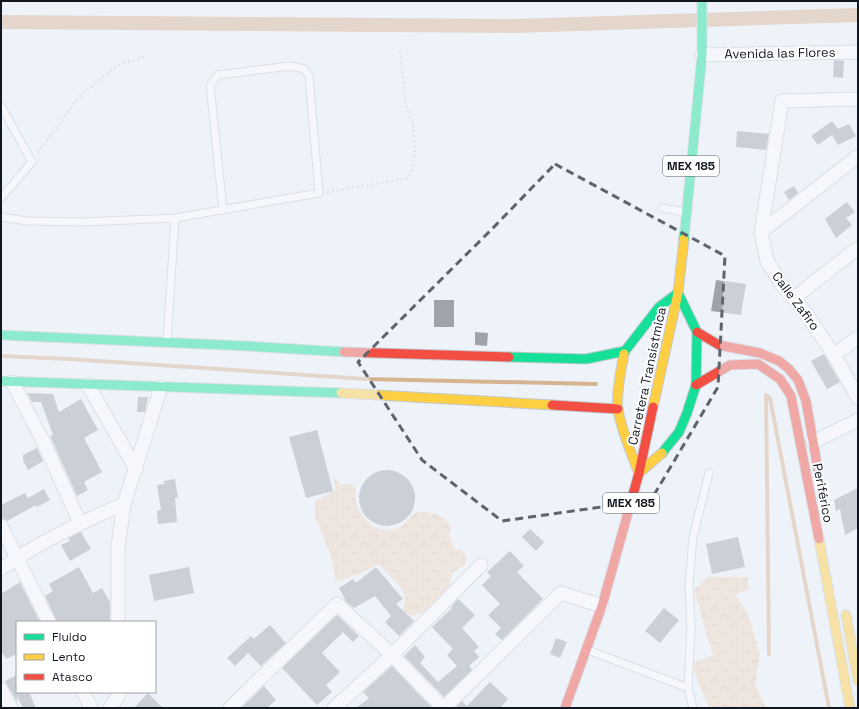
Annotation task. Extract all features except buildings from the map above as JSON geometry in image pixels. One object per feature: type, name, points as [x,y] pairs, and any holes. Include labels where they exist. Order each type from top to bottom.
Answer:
[{"type":"main road","name":"Carretera Transistmica","points":[[565,708],[602,606],[639,473],[678,293],[702,55],[702,1]]},
{"type":"main road","points":[[678,293],[697,332],[696,385],[687,413],[679,432],[660,455],[639,473],[627,444],[618,409],[620,373],[625,351],[659,307],[678,293]]},
{"type":"main road","name":"Periférico","points":[[697,332],[719,345],[760,353],[779,361],[789,369],[798,380],[806,401],[820,480]]},
{"type":"main road","points":[[1,335],[246,346],[334,352],[586,360],[625,351]]},
{"type":"main road","name":"Periférico","points":[[696,385],[730,365],[758,364],[780,379],[791,396],[850,708]]},
{"type":"main road","points":[[780,379],[789,369]]},
{"type":"main road","points":[[7,382],[265,390],[519,402],[618,409]]},
{"type":"main road","points":[[844,604],[858,681]]},
{"type":"street","name":"Avenida las Flores","points":[[702,55],[858,52]]},
{"type":"street","name":"Calle Zafiro","points":[[858,99],[782,101],[761,232],[767,261],[782,285],[805,312],[834,355],[858,398]]},
{"type":"street","points":[[761,232],[858,156]]},
{"type":"street","points":[[794,299],[858,248]]},
{"type":"street","points":[[834,355],[858,337]]},
{"type":"street","points":[[7,382],[42,441],[80,523]]},
{"type":"street","points":[[88,385],[136,469]]},
{"type":"street","points":[[118,621],[118,547],[124,504],[161,387]]},
{"type":"street","points":[[813,442],[858,420]]},
{"type":"street","points":[[1,570],[37,546],[80,523],[124,504]]},
{"type":"street","points":[[1,526],[48,621]]},
{"type":"street","points":[[334,708],[392,655],[481,564]]},
{"type":"street","points":[[230,708],[337,604],[392,655],[444,708],[561,593],[602,606]]},
{"type":"street","points":[[1,689],[11,708]]},
{"type":"street","points":[[84,693],[91,708]]},
{"type":"street","points":[[110,708],[119,696],[119,693]]},
{"type":"lane","points":[[1,217],[27,221],[76,222],[175,218],[223,210],[319,193],[309,76],[304,69],[290,66],[218,75],[210,85],[223,210]]},
{"type":"lane","points":[[1,106],[32,162],[1,198]]},
{"type":"lane","points":[[662,208],[687,212]]},
{"type":"lane","points":[[167,343],[175,218]]},
{"type":"lane","points":[[693,708],[688,688],[691,628],[690,585],[693,537],[709,473]]},
{"type":"lane","points":[[586,649],[688,688]]},
{"type":"path","points":[[319,193],[409,178],[416,155],[413,123],[406,105],[400,50]]},
{"type":"path","points":[[32,162],[79,97],[116,66],[144,57]]},
{"type":"highlighted area","points":[[555,164],[725,256],[718,387],[651,500],[502,521],[422,460],[358,362]]},
{"type":"green space","points":[[333,478],[341,485],[350,483],[356,489],[357,505],[360,512],[365,519],[378,528],[386,530],[398,529],[412,515],[418,512],[435,514],[447,521],[451,529],[449,537],[455,549],[462,550],[466,555],[465,565],[452,573],[449,588],[428,612],[412,616],[403,612],[405,595],[398,584],[379,564],[357,575],[335,582],[334,569],[330,553],[315,517],[315,501],[336,490]]},
{"type":"green space","points":[[708,577],[748,577],[749,589],[735,595],[743,606],[750,620],[760,655],[755,684],[766,708],[709,708],[691,664],[713,655],[694,590]]},
{"type":"waterway","points":[[1,22],[515,26],[858,15]]},
{"type":"waterway","points":[[1,356],[69,359],[366,379],[596,384]]},
{"type":"waterway","points":[[769,654],[766,395],[770,398],[829,708]]},
{"type":"traffic: fast","points":[[684,239],[702,55],[702,1]]},
{"type":"traffic: fast","points":[[662,453],[679,432],[696,385],[697,332],[678,293]]},
{"type":"traffic: fast","points":[[624,354],[659,307],[678,293]]},
{"type":"traffic: fast","points":[[1,335],[344,352]]},
{"type":"traffic: fast","points":[[509,357],[586,359],[625,351]]},
{"type":"traffic: fast","points":[[1,381],[341,393]]},
{"type":"traffic: slow","points":[[653,407],[678,293],[684,239]]},
{"type":"traffic: slow","points":[[624,354],[618,390],[618,410],[624,434],[639,473],[662,453]]},
{"type":"traffic: slow","points":[[341,393],[552,405]]},
{"type":"traffic: slow","points":[[819,539],[850,708]]},
{"type":"traffic: slow","points":[[846,615],[858,681]]},
{"type":"traffic: jam","points":[[697,332],[719,345],[760,353],[779,361],[789,369],[798,380],[806,401],[818,470]]},
{"type":"traffic: jam","points":[[344,352],[509,357]]},
{"type":"traffic: jam","points":[[696,385],[730,365],[758,364],[780,379],[791,396],[819,539]]},
{"type":"traffic: jam","points":[[552,405],[618,409]]},
{"type":"traffic: jam","points":[[565,708],[602,606],[639,473],[653,407]]}]
